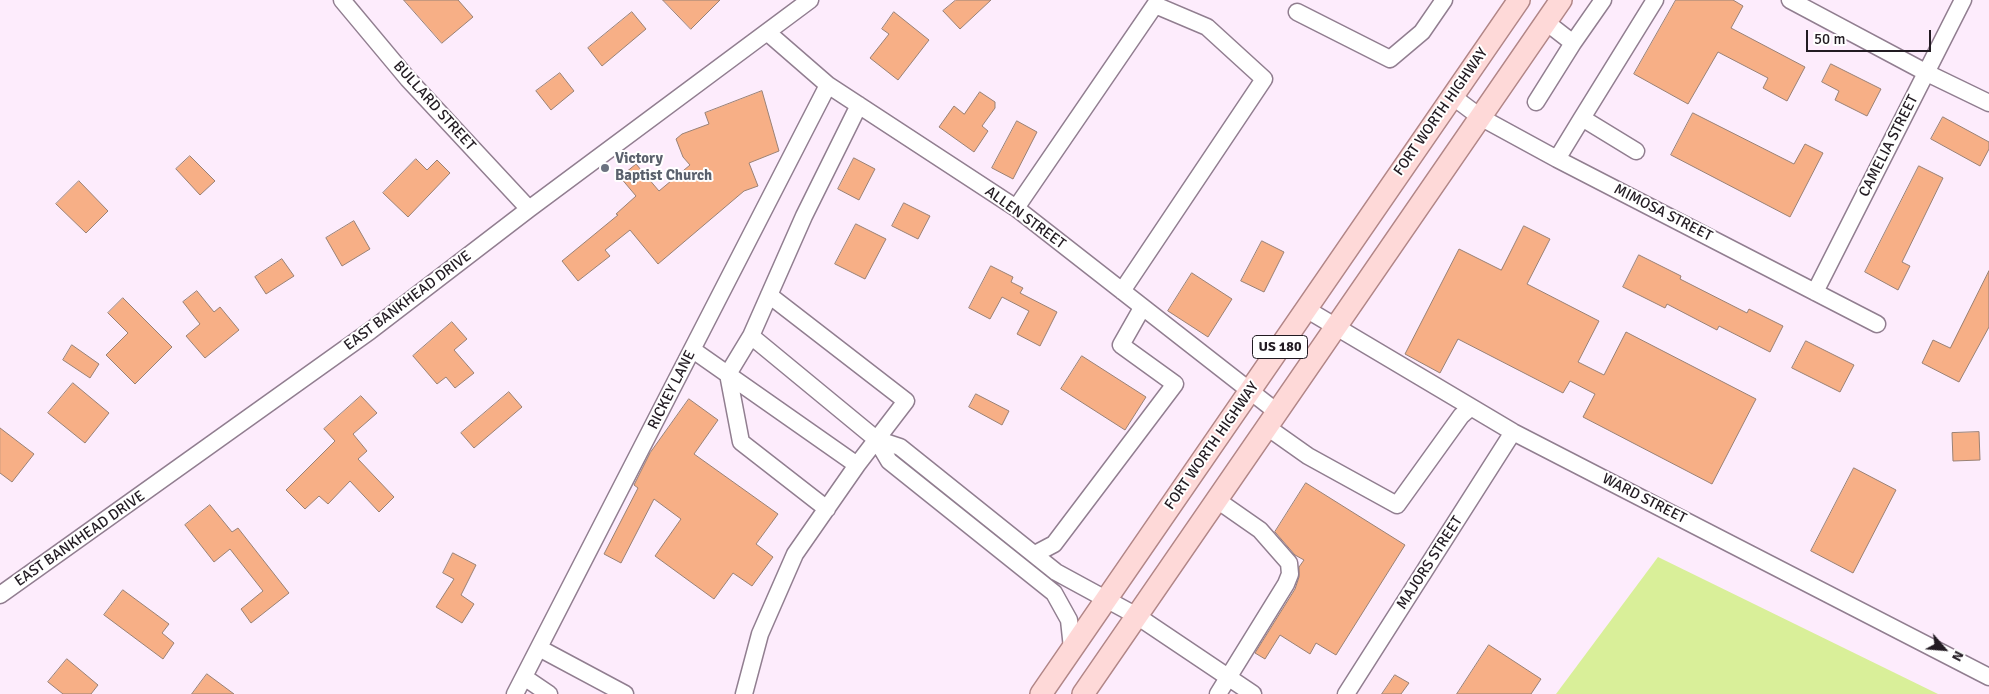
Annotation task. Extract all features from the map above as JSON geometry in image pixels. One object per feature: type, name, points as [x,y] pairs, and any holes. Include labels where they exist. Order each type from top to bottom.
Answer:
[{"type":"main road","name":"FORT WORTH HIGHWAY","points":[[1040,694],[1519,0]]},
{"type":"main road","name":"US 180","points":[[1084,694],[1561,0]]},
{"type":"street","name":"BULLARD STREET","points":[[342,0],[408,79],[529,209]]},
{"type":"street","name":"EAST BANKHEAD DRIVE","points":[[0,595],[370,331],[529,209],[810,0]]},
{"type":"street","points":[[1297,12],[1390,59],[1422,32],[1444,0]]},
{"type":"street","points":[[1536,102],[1603,0]]},
{"type":"street","points":[[1557,159],[1655,0]]},
{"type":"street","points":[[1790,0],[1926,73],[1989,102]]},
{"type":"street","name":"CAMELIA STREET","points":[[1815,292],[1963,0]]},
{"type":"street","points":[[1016,208],[1155,5],[1207,27],[1264,79],[1122,291]]},
{"type":"street","points":[[1546,22],[1574,43]]},
{"type":"street","name":"ALLEN STREET","points":[[767,32],[828,84],[1016,208],[1122,291],[1249,392],[1272,420],[1308,456],[1397,505],[1461,416],[1471,407]]},
{"type":"street","name":"RICKEY LANE","points":[[515,694],[828,84]]},
{"type":"street","name":"MIMOSA STREET","points":[[1452,96],[1480,118],[1877,324]]},
{"type":"street","points":[[827,509],[741,442],[728,374],[751,336],[804,216],[859,105]]},
{"type":"street","points":[[1582,118],[1636,151]]},
{"type":"street","points":[[744,694],[760,634],[794,554],[876,439],[906,401],[769,295]]},
{"type":"street","points":[[1035,554],[1054,544],[1175,384],[1121,345],[1142,308]]},
{"type":"street","name":"WARD STREET","points":[[1306,309],[1335,328],[1513,432],[1989,677]]},
{"type":"street","points":[[751,336],[876,439],[889,461],[1054,593],[1069,620],[1072,648]]},
{"type":"street","points":[[693,350],[857,465]]},
{"type":"street","name":"MAJORS STREET","points":[[1346,694],[1513,432]]},
{"type":"street","points":[[876,439],[900,447],[1056,572],[1137,616],[1253,694]]},
{"type":"street","points":[[1217,500],[1260,530],[1289,563],[1290,569],[1286,584],[1218,694]]},
{"type":"street","points":[[539,648],[625,694]]},
{"type":"street","points":[[524,677],[549,694]]},
{"type":"green space","points":[[1658,557],[1938,694],[1556,694]]},
{"type":"building","points":[[404,0],[458,0],[473,17],[442,43]]},
{"type":"building","points":[[663,0],[720,0],[691,29]]},
{"type":"building","points":[[956,0],[991,0],[960,29],[943,11]]},
{"type":"building","points":[[1676,0],[1733,0],[1743,6],[1731,28],[1805,67],[1787,101],[1763,88],[1768,78],[1718,52],[1688,104],[1634,74]]},
{"type":"building","points":[[632,12],[646,29],[602,66],[588,48]]},
{"type":"building","points":[[894,12],[929,40],[898,80],[870,58],[889,34],[882,29]]},
{"type":"building","points":[[1831,64],[1881,89],[1867,116],[1835,100],[1839,91],[1822,82]]},
{"type":"building","points":[[560,73],[574,91],[551,110],[536,91]]},
{"type":"building","points":[[762,91],[779,151],[749,163],[758,186],[744,191],[658,264],[630,230],[605,250],[610,256],[578,281],[562,261],[618,215],[616,214],[636,196],[620,177],[636,164],[659,191],[690,165],[683,157],[676,139],[682,134],[709,124],[705,113]]},
{"type":"building","points":[[980,92],[995,102],[995,108],[982,126],[988,131],[974,152],[939,127],[954,106],[964,114]]},
{"type":"building","points":[[1693,113],[1794,164],[1805,144],[1823,153],[1790,217],[1671,155]]},
{"type":"building","points":[[1943,117],[1989,142],[1989,149],[1980,166],[1931,139]]},
{"type":"building","points":[[1017,121],[1037,132],[1013,179],[992,168]]},
{"type":"building","points":[[190,156],[215,181],[200,195],[176,169]]},
{"type":"building","points":[[854,158],[875,169],[859,200],[838,189]]},
{"type":"building","points":[[416,159],[427,170],[437,160],[450,173],[408,217],[383,193]]},
{"type":"building","points":[[1919,166],[1943,178],[1902,262],[1910,266],[1898,290],[1865,272]]},
{"type":"building","points":[[79,181],[108,211],[86,233],[56,204]]},
{"type":"building","points":[[904,203],[930,216],[918,239],[892,226]]},
{"type":"building","points":[[354,221],[370,249],[342,266],[326,238]]},
{"type":"building","points":[[856,224],[886,239],[865,279],[835,264]]},
{"type":"building","points":[[1524,226],[1550,239],[1527,284],[1599,321],[1578,362],[1604,375],[1626,332],[1756,399],[1712,484],[1583,417],[1595,394],[1570,381],[1563,393],[1458,339],[1440,373],[1405,354],[1459,249],[1501,270]]},
{"type":"building","points":[[1262,241],[1284,252],[1264,292],[1241,281]]},
{"type":"building","points":[[1639,255],[1681,276],[1680,279],[1747,313],[1749,309],[1783,326],[1770,352],[1719,326],[1717,330],[1667,304],[1665,308],[1623,287]]},
{"type":"building","points":[[282,259],[294,276],[266,294],[255,277]]},
{"type":"building","points":[[991,266],[1013,277],[1011,282],[1023,288],[1020,293],[1057,312],[1040,346],[1017,334],[1029,311],[1002,297],[990,319],[969,308]]},
{"type":"building","points":[[1989,271],[1989,327],[1959,382],[1922,363],[1933,340],[1950,348]]},
{"type":"building","points":[[1192,273],[1232,299],[1208,337],[1168,311]]},
{"type":"building","points":[[197,291],[214,312],[220,307],[239,330],[205,358],[186,336],[200,324],[183,302]]},
{"type":"building","points":[[123,298],[172,347],[135,384],[106,355],[128,333],[108,313]]},
{"type":"building","points":[[452,322],[467,339],[454,350],[474,373],[455,388],[446,377],[437,384],[413,356]]},
{"type":"building","points":[[1806,341],[1854,365],[1840,392],[1792,368]]},
{"type":"building","points":[[72,345],[99,364],[90,378],[63,360]]},
{"type":"building","points":[[1082,356],[1146,397],[1125,430],[1061,389]]},
{"type":"building","points":[[73,383],[109,413],[85,443],[48,413]]},
{"type":"building","points":[[509,392],[522,407],[474,448],[461,433]]},
{"type":"building","points":[[976,394],[1009,411],[1002,425],[969,407]]},
{"type":"building","points":[[361,396],[377,413],[353,434],[367,451],[358,459],[394,497],[379,512],[350,481],[328,504],[319,496],[305,509],[286,490],[335,441],[324,429]]},
{"type":"building","points":[[689,399],[718,420],[694,454],[778,514],[756,544],[773,557],[752,586],[733,573],[714,599],[655,556],[681,519],[654,499],[621,563],[604,554],[638,488],[634,485],[650,453]]},
{"type":"building","points":[[0,428],[34,454],[12,482],[0,473]]},
{"type":"building","points":[[1979,432],[1980,460],[1953,461],[1952,433]]},
{"type":"building","points":[[1854,468],[1896,490],[1853,573],[1811,551]]},
{"type":"building","points":[[1306,483],[1405,545],[1336,655],[1316,643],[1310,654],[1280,635],[1265,659],[1255,653],[1295,589],[1299,577],[1299,567],[1304,560],[1295,555],[1275,532]]},
{"type":"building","points":[[210,505],[232,532],[238,528],[289,593],[251,623],[241,609],[263,591],[230,549],[214,562],[185,525]]},
{"type":"building","points":[[453,553],[476,565],[461,595],[474,604],[462,623],[436,607],[454,579],[443,573]]},
{"type":"building","points":[[123,590],[169,624],[162,633],[174,643],[163,659],[104,615]]},
{"type":"building","points":[[1489,645],[1541,679],[1531,694],[1457,694]]},
{"type":"building","points":[[67,659],[98,685],[91,694],[63,694],[48,682]]},
{"type":"building","points":[[207,674],[234,694],[192,694]]},
{"type":"building","points":[[1395,675],[1409,683],[1401,694],[1382,694]]},
{"type":"place","name":"Victory Baptist Church","points":[[605,168]]}]
